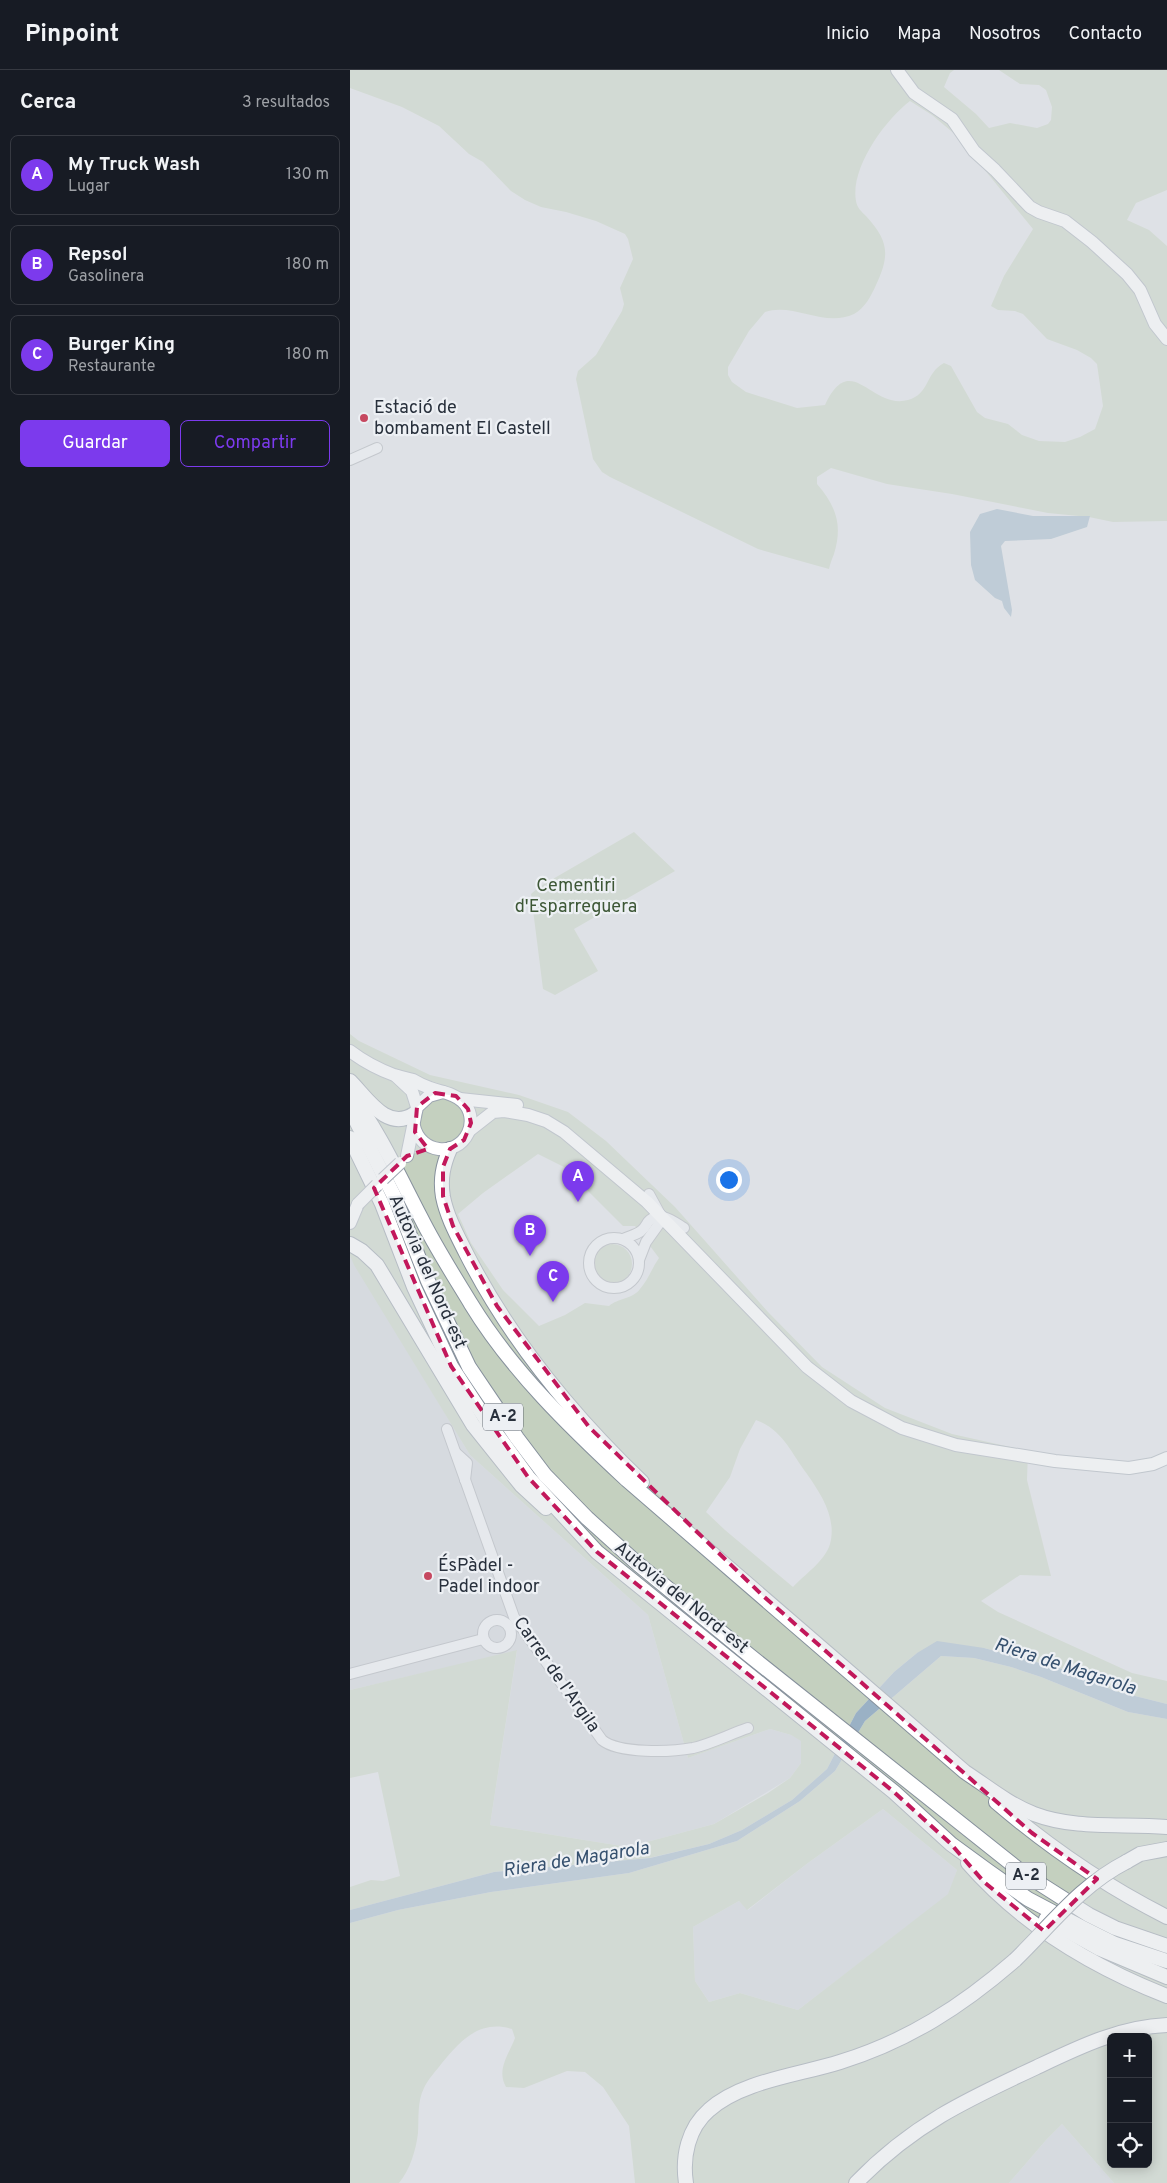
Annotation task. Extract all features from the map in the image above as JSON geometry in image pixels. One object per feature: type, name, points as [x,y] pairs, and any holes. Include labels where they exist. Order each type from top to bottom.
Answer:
[{"type":"highway","points":[[350,1082],[386,1116],[400,1120],[415,1116]]},
{"type":"highway","points":[[350,1093],[370,1122],[442,1256],[472,1306],[499,1344],[536,1389],[576,1432],[627,1480],[965,1772],[1012,1804],[1034,1814],[1082,1824],[1167,1828]]},
{"type":"highway","name":"Autovia del Nord-est","points":[[350,1109],[395,1198],[428,1281],[469,1366],[517,1438],[545,1475],[613,1542],[749,1655],[1039,1885],[1115,1928],[1167,1946]]},
{"type":"highway","name":"Autovia del Nord-est","points":[[350,1138],[382,1204],[414,1287],[451,1366],[487,1422],[522,1469],[597,1552],[894,1792],[951,1844],[988,1871],[1028,1899],[1081,1928],[1115,1944],[1167,1961]]},
{"type":"highway","points":[[450,1149],[441,1178],[443,1196],[453,1226],[473,1268],[531,1356],[570,1405],[615,1455],[760,1594]]},
{"type":"highway","points":[[350,1244],[367,1255],[385,1277],[472,1425],[520,1485],[584,1544],[597,1552]]},
{"type":"highway","points":[[965,1772],[973,1783],[1032,1832],[1078,1866],[1125,1896],[1167,1917]]},
{"type":"highway","points":[[951,1844],[984,1882],[1007,1903],[1064,1946],[1131,1982],[1167,1996]]},
{"type":"highway","points":[[686,2183],[685,2158],[689,2140],[707,2111],[721,2100],[750,2087],[841,2062],[931,2023],[966,2000],[1015,1960],[1082,1891],[1100,1877],[1140,1854],[1167,1849]]},
{"type":"highway","points":[[1126,1862],[1167,1855]]},
{"type":"highway","points":[[988,1871],[1020,1901],[1058,1927],[1098,1948],[1167,1977]]},
{"type":"highway","points":[[856,2183],[908,2136],[965,2101],[1088,2044],[1126,2031],[1167,2025]]},
{"type":"main road","points":[[897,70],[914,93],[949,116],[974,151],[1030,207],[1065,221],[1092,242],[1127,274],[1140,290],[1155,324],[1167,339]]},
{"type":"main road","points":[[350,1051],[359,1058],[394,1074],[460,1099],[498,1101],[526,1106],[563,1122],[577,1131],[680,1230],[790,1351],[826,1384],[871,1413],[913,1433],[989,1452],[1129,1468],[1145,1466],[1167,1458]]},
{"type":"main road","points":[[394,1074],[412,1091],[415,1116],[422,1142],[432,1148]]},
{"type":"main road","points":[[403,1160],[415,1116],[429,1096],[443,1092]]},
{"type":"main road","points":[[460,1099],[468,1109],[470,1130]]},
{"type":"main road","points":[[350,1223],[354,1205],[403,1160],[432,1148],[450,1149],[464,1140],[470,1130],[484,1117],[498,1111],[515,1112],[546,1121],[564,1132],[648,1198],[661,1216],[680,1230]]},
{"type":"street","points":[[350,460],[377,448]]},
{"type":"street","points":[[648,1198],[649,1222]]},
{"type":"street","points":[[661,1216],[661,1221],[656,1230],[646,1242],[637,1275],[632,1281],[619,1288],[604,1286],[592,1276],[589,1269],[589,1258],[597,1244],[611,1238],[623,1239],[643,1230],[649,1222],[661,1216]]},
{"type":"street","points":[[656,1230],[680,1230]]},
{"type":"street","points":[[623,1239],[634,1247],[640,1260]]},
{"type":"street","name":"Carrer de l'Argila","points":[[447,1429],[517,1623],[592,1728],[608,1745],[620,1749],[662,1750],[693,1748],[748,1728]]},
{"type":"street","points":[[350,1674],[483,1639]]},
{"type":"highlighted area","points":[[435,1093],[456,1096],[468,1109],[471,1123],[464,1140],[450,1149],[443,1167],[443,1196],[453,1226],[497,1306],[589,1427],[761,1594],[973,1783],[1032,1833],[1097,1879],[1044,1931],[984,1882],[951,1844],[894,1792],[597,1552],[528,1477],[451,1366],[374,1188],[407,1156],[428,1149],[415,1132],[417,1107]]},
{"type":"shaded area","points":[[350,1256],[470,1455],[648,1615],[688,1758],[770,1729],[801,1740],[801,1763],[790,1778],[714,1824],[628,1847],[490,1825],[517,1651],[350,1690]]},
{"type":"shaded area","points":[[883,1809],[957,1870],[949,1894],[798,2010],[740,1993],[709,2002],[695,1981],[693,1927],[739,1901],[748,1910],[808,1863]]},
{"type":"shaded area","points":[[1062,2124],[1114,2183],[1009,2183],[1047,2139]]},
{"type":"green space","points":[[350,70],[954,70],[950,73],[944,87],[976,114],[989,128],[1010,123],[1037,128],[1048,124],[1051,120],[1052,107],[1046,90],[1039,85],[1020,84],[999,70],[1167,70],[1167,190],[1136,203],[1127,220],[1149,230],[1167,246],[1167,521],[1113,522],[1089,517],[1048,513],[952,494],[887,484],[831,468],[817,477],[817,484],[829,500],[838,525],[837,544],[829,569],[758,549],[610,477],[602,472],[593,459],[576,379],[578,371],[596,355],[622,311],[624,304],[620,288],[633,259],[625,234],[596,221],[541,207],[525,200],[511,191],[483,162],[469,154],[439,126],[402,107],[350,88]],"holes":[[[910,101],[932,115],[957,136],[1033,229],[1004,276],[991,306],[998,310],[1015,311],[1023,314],[1047,339],[1077,350],[1097,364],[1103,406],[1095,429],[1080,437],[1065,442],[1039,441],[1022,435],[1008,424],[985,418],[977,412],[951,366],[944,363],[933,372],[920,393],[908,400],[895,401],[883,397],[853,381],[844,382],[835,389],[825,405],[797,408],[746,392],[732,382],[728,375],[728,367],[749,331],[765,312],[786,310],[820,317],[843,318],[854,314],[864,305],[881,274],[884,265],[885,249],[879,233],[860,210],[856,201],[858,174],[880,132],[900,109]]]},
{"type":"green space","name":"Cementiri d'Esparreguera","points":[[634,832],[675,871],[574,929],[598,971],[555,995],[543,989],[531,894],[539,887]]},
{"type":"green space","points":[[350,1034],[359,1041],[430,1075],[519,1095],[568,1112],[606,1141],[675,1207],[768,1312],[822,1367],[885,1408],[952,1434],[1028,1451],[1027,1480],[1051,1576],[1020,1575],[981,1601],[998,1612],[1132,1673],[1167,1681],[1167,1704],[1115,1691],[1066,1670],[984,1648],[917,1653],[894,1672],[856,1713],[827,1769],[792,1800],[742,1830],[709,1844],[649,1858],[494,1872],[350,1910],[350,1887],[371,1880],[383,1881],[400,1876],[378,1772],[350,1778],[350,1690],[517,1650],[490,1825],[628,1847],[714,1824],[768,1793],[790,1778],[801,1763],[801,1741],[791,1735],[770,1729],[688,1758],[648,1615],[470,1455],[350,1256]],"holes":[[[538,1154],[564,1167],[623,1226],[635,1226],[659,1258],[643,1285],[633,1295],[609,1306],[585,1303],[565,1315],[539,1326],[503,1290],[471,1243],[458,1214],[483,1193]],[[756,1420],[773,1430],[786,1443],[822,1498],[831,1525],[830,1544],[824,1556],[793,1587],[706,1512],[730,1477],[740,1449]]]},
{"type":"green space","points":[[612,1244],[626,1250],[632,1264],[626,1278],[612,1284],[598,1278],[592,1264],[598,1250]]},
{"type":"green space","points":[[941,1656],[974,1658],[1011,1667],[1128,1712],[1167,1719],[1167,2183],[1114,2183],[1062,2124],[1009,2183],[635,2183],[629,2126],[603,2087],[585,2072],[567,2071],[524,2088],[506,2087],[503,2081],[503,2068],[515,2038],[512,2029],[490,2027],[472,2034],[464,2040],[428,2081],[420,2099],[418,2133],[414,2153],[399,2183],[350,2183],[350,1923],[398,1910],[491,1892],[629,1873],[737,1841],[800,1801],[835,1771],[865,1721]],"holes":[[[883,1809],[957,1870],[948,1894],[798,2010],[740,1993],[709,2002],[695,1981],[693,1927],[739,1901],[747,1910]]]},
{"type":"water","points":[[997,509],[1033,516],[1090,516],[1087,527],[1051,539],[1005,541],[1001,546],[1012,610],[1011,617],[1004,608],[1002,601],[995,598],[975,580],[971,565],[970,532],[980,514]]},
{"type":"water","points":[[937,1641],[984,1648],[1066,1670],[1115,1691],[1167,1704],[1167,1719],[1128,1712],[1011,1667],[974,1658],[941,1656],[865,1721],[835,1771],[800,1801],[737,1841],[629,1873],[491,1892],[398,1910],[350,1923],[350,1910],[494,1872],[650,1858],[709,1844],[742,1830],[792,1800],[827,1769],[856,1713],[894,1672],[917,1653]]},
{"type":"place","name":"Estació de bombament El Castell","points":[[364,418]]},
{"type":"place","name":"My Truck Wash","points":[[578,1202]]},
{"type":"place","name":"Repsol","points":[[530,1256]]},
{"type":"place","name":"Burger King","points":[[553,1302]]},
{"type":"place","name":"ÉsPàdel - Padel indoor","points":[[428,1576]]},
{"type":"water label","name":"Riera de Magarola","points":[[1065,1667]]},
{"type":"water label","name":"Riera de Magarola","points":[[576,1860]]}]
